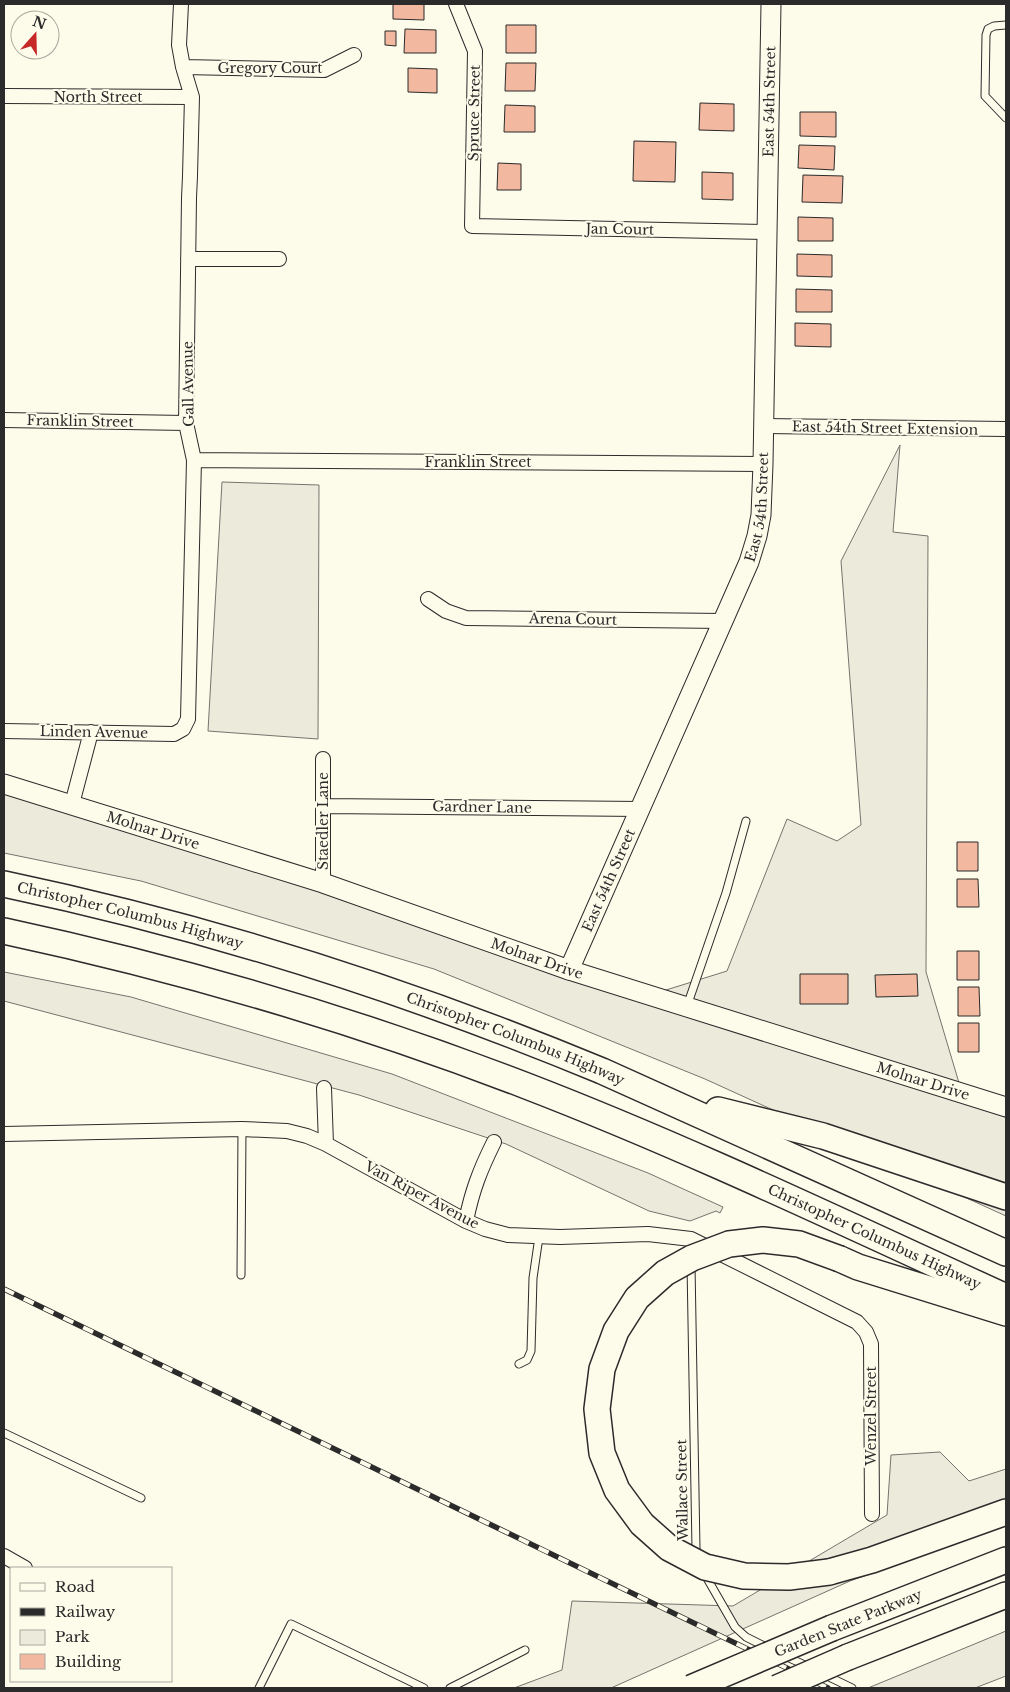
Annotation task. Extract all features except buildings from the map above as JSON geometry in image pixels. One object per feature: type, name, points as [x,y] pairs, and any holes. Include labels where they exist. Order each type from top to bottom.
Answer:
[{"type":"highway","name":"Christopher Columbus Highway","points":[[4,884],[162,921],[337,972],[490,1026],[652,1093],[1006,1253]]},
{"type":"highway","name":"Christopher Columbus Highway","points":[[4,931],[105,954],[317,1012],[472,1066],[676,1147],[1006,1296]]},
{"type":"highway","points":[[652,1093],[823,1136],[1006,1197]]},
{"type":"highway","points":[[1006,1313],[858,1267],[799,1244],[763,1240],[729,1244],[692,1258],[665,1273],[637,1298],[616,1331],[602,1369],[597,1409],[602,1453],[617,1490],[642,1524],[669,1548],[705,1567],[744,1576],[789,1577],[829,1572],[872,1560],[1006,1512]]},
{"type":"highway","name":"Garden State Parkway","points":[[690,1688],[832,1628],[1006,1560]]},
{"type":"highway","points":[[777,1688],[848,1657],[1006,1595]]},
{"type":"street","name":"Gall Avenue","points":[[180,4],[180,45],[183,68],[192,97],[186,423],[194,460],[188,719],[183,729]]},
{"type":"street","name":"Spruce Street","points":[[456,4],[475,51],[472,226]]},
{"type":"street","name":"East 54th Street","points":[[569,970],[749,562],[757,536],[761,515],[764,426],[771,4]]},
{"type":"street","name":"Gregory Court","points":[[183,68],[324,70],[354,55]]},
{"type":"street","name":"North Street","points":[[4,96],[192,97]]},
{"type":"street","name":"Jan Court","points":[[472,226],[767,232]]},
{"type":"street","points":[[188,259],[278,259]]},
{"type":"street","name":"Franklin Street","points":[[4,420],[186,423]]},
{"type":"street","name":"East 54th Street Extension","points":[[764,426],[1006,429]]},
{"type":"street","name":"Franklin Street","points":[[194,460],[763,464]]},
{"type":"street","name":"Arena Court","points":[[428,599],[446,611],[466,618],[723,621]]},
{"type":"street","name":"Linden Avenue","points":[[4,731],[174,734],[183,729]]},
{"type":"street","points":[[72,804],[91,732]]},
{"type":"street","name":"Staedler Lane","points":[[323,759],[323,883]]},
{"type":"street","name":"Molnar Drive","points":[[4,784],[323,883],[569,970],[1006,1107]]},
{"type":"street","name":"Gardner Lane","points":[[323,806],[641,809]]},
{"type":"street","points":[[324,1088],[326,1144]]},
{"type":"street","name":"Van Riper Avenue","points":[[4,1134],[242,1129],[287,1131],[307,1136],[326,1144],[466,1221],[485,1229],[508,1235],[538,1237],[648,1234],[691,1239],[857,1322]]},
{"type":"street","points":[[466,1221],[478,1174],[494,1142]]},
{"type":"street","name":"Wenzel Street","points":[[857,1322],[866,1332],[871,1344],[872,1514]]},
{"type":"street","points":[[4,1556],[23,1567]]},
{"type":"lane","points":[[1006,25],[994,26],[988,29],[986,35],[984,85],[985,96],[1006,118]]},
{"type":"lane","points":[[687,1007],[726,893],[746,821]]},
{"type":"lane","points":[[241,1275],[242,1129]]},
{"type":"lane","points":[[519,1364],[527,1360],[531,1351],[533,1278],[538,1237]]},
{"type":"lane","name":"Wallace Street","points":[[691,1239],[696,1549],[704,1575],[735,1627],[746,1637],[852,1688]]},
{"type":"lane","points":[[4,1433],[141,1498]]},
{"type":"lane","points":[[259,1688],[291,1624],[424,1688]]},
{"type":"lane","points":[[450,1688],[525,1650]]},
{"type":"green space","points":[[900,445],[893,532],[928,536],[926,972],[962,1093],[1006,1108],[1006,1216],[705,1079],[434,969],[141,881],[4,853],[4,792],[650,995],[727,971],[787,819],[837,841],[861,825],[841,561]]},
{"type":"green space","points":[[222,482],[319,485],[318,739],[208,731]]},
{"type":"green space","points":[[4,972],[131,997],[392,1074],[648,1173],[723,1207],[720,1213],[716,1211],[690,1221],[649,1211],[506,1144],[359,1095],[4,1001]]},
{"type":"green space","points":[[940,1452],[969,1481],[1006,1469],[1006,1525],[850,1581],[611,1688],[514,1688],[562,1670],[572,1601],[733,1606],[887,1515],[891,1455]]},
{"type":"green space","points":[[1006,1631],[1006,1676],[975,1688],[868,1688]]},
{"type":"railway","points":[[4,1289],[828,1688]]}]
